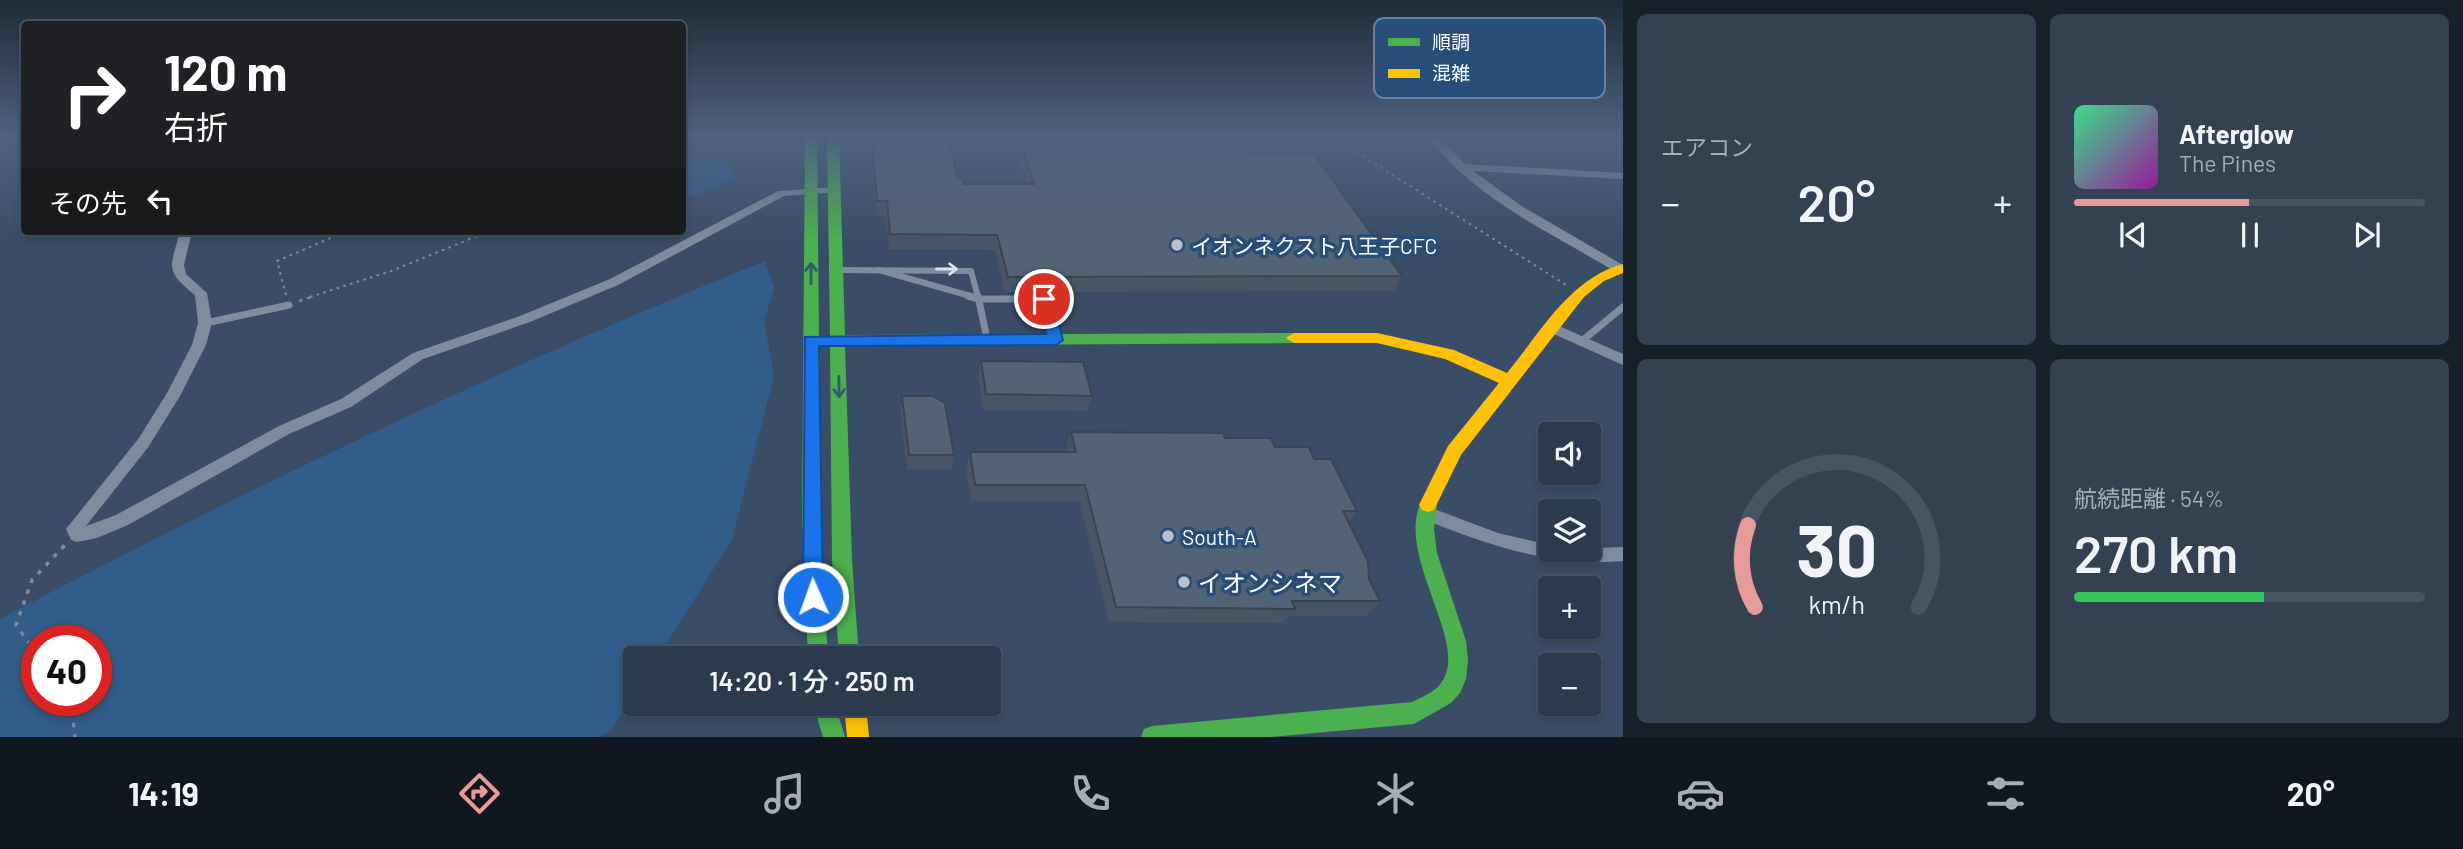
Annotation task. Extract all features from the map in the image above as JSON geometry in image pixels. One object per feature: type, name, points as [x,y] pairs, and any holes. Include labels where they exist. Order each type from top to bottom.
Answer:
[{"type":"street","points":[[812,171],[811,519],[817,646]]},
{"type":"street","points":[[834,171],[842,559],[848,646]]},
{"type":"street","points":[[1469,171],[1621,268]]},
{"type":"street","points":[[1541,171],[1623,176]]},
{"type":"street","points":[[185,235],[178,265],[180,276],[201,293],[205,323],[199,345],[173,396],[144,442],[74,529],[77,534],[97,531],[121,520],[284,430],[346,404],[418,356],[525,319],[614,282],[782,193],[834,190]]},
{"type":"street","points":[[1152,737],[1215,734],[1414,713],[1445,698],[1455,686],[1460,670],[1458,654],[1430,573],[1424,538],[1426,513],[1438,476],[1510,381],[1590,284],[1621,268]]},
{"type":"street","points":[[1552,328],[1623,360]]},
{"type":"street","points":[[811,341],[1377,338],[1449,354],[1510,381]]},
{"type":"street","points":[[1426,513],[1535,551],[1577,557],[1623,554]]},
{"type":"street","points":[[828,716],[834,737]]},
{"type":"street","points":[[856,716],[858,737]]},
{"type":"lane","points":[[835,270],[971,271],[987,340]]},
{"type":"lane","points":[[879,270],[979,299],[1044,299],[1056,340]]},
{"type":"lane","points":[[205,323],[289,305]]},
{"type":"lane","points":[[1582,341],[1623,307]]},
{"type":"path","points":[[1387,171],[1569,287]]},
{"type":"path","points":[[338,235],[277,261],[289,305],[391,271],[480,235]]},
{"type":"path","points":[[468,235],[470,239]]},
{"type":"path","points":[[21,632],[16,625],[26,588],[36,569],[77,534]]},
{"type":"path","points":[[73,716],[75,737]]},
{"type":"shaded area","points":[[686,171],[730,171],[736,178],[686,198]]},
{"type":"shaded area","points":[[765,261],[774,288],[764,321],[774,375],[732,540],[665,646],[623,646],[623,711],[611,730],[599,737],[0,737],[0,619],[378,430],[570,343]]},
{"type":"building","name":"イオンネクスト八王子CFC","points":[[875,171],[956,171],[957,178],[963,178],[964,184],[1034,184],[1030,171],[1326,171],[1402,276],[1008,277],[997,235],[890,234],[887,201],[877,201]]},
{"type":"building","points":[[981,361],[1083,362],[1092,396],[986,394]]},
{"type":"building","points":[[902,396],[933,396],[945,403],[954,455],[909,455]]},
{"type":"building","points":[[1071,432],[1223,433],[1225,438],[1271,438],[1275,447],[1309,447],[1314,459],[1331,459],[1357,511],[1343,511],[1368,561],[1369,579],[1380,601],[1292,601],[1295,609],[1116,607],[1085,485],[975,485],[970,452],[1076,452]]},
{"type":"traffic: fast","points":[[811,171],[811,519],[817,646]]},
{"type":"traffic: fast","points":[[834,171],[842,559],[848,646]]},
{"type":"traffic: fast","points":[[811,341],[1294,338]]},
{"type":"traffic: fast","points":[[1152,737],[1414,713],[1443,696],[1455,679],[1458,660],[1455,641],[1428,553],[1425,529],[1428,505]]},
{"type":"traffic: fast","points":[[828,716],[834,737]]},
{"type":"traffic: slow","points":[[1428,505],[1454,451],[1579,294],[1599,278],[1623,268]]},
{"type":"traffic: slow","points":[[1294,338],[1377,338],[1449,354],[1510,381]]},
{"type":"traffic: slow","points":[[856,716],[858,737]]},
{"type":"place","name":"イオンネクスト八王子CFC","points":[[1177,245]]},
{"type":"place","name":"South-A","points":[[1168,536]]},
{"type":"place","name":"イオンシネマ","points":[[1184,582]]},
{"type":"route","points":[[813,597],[811,341],[1056,340],[1044,299]]}]
